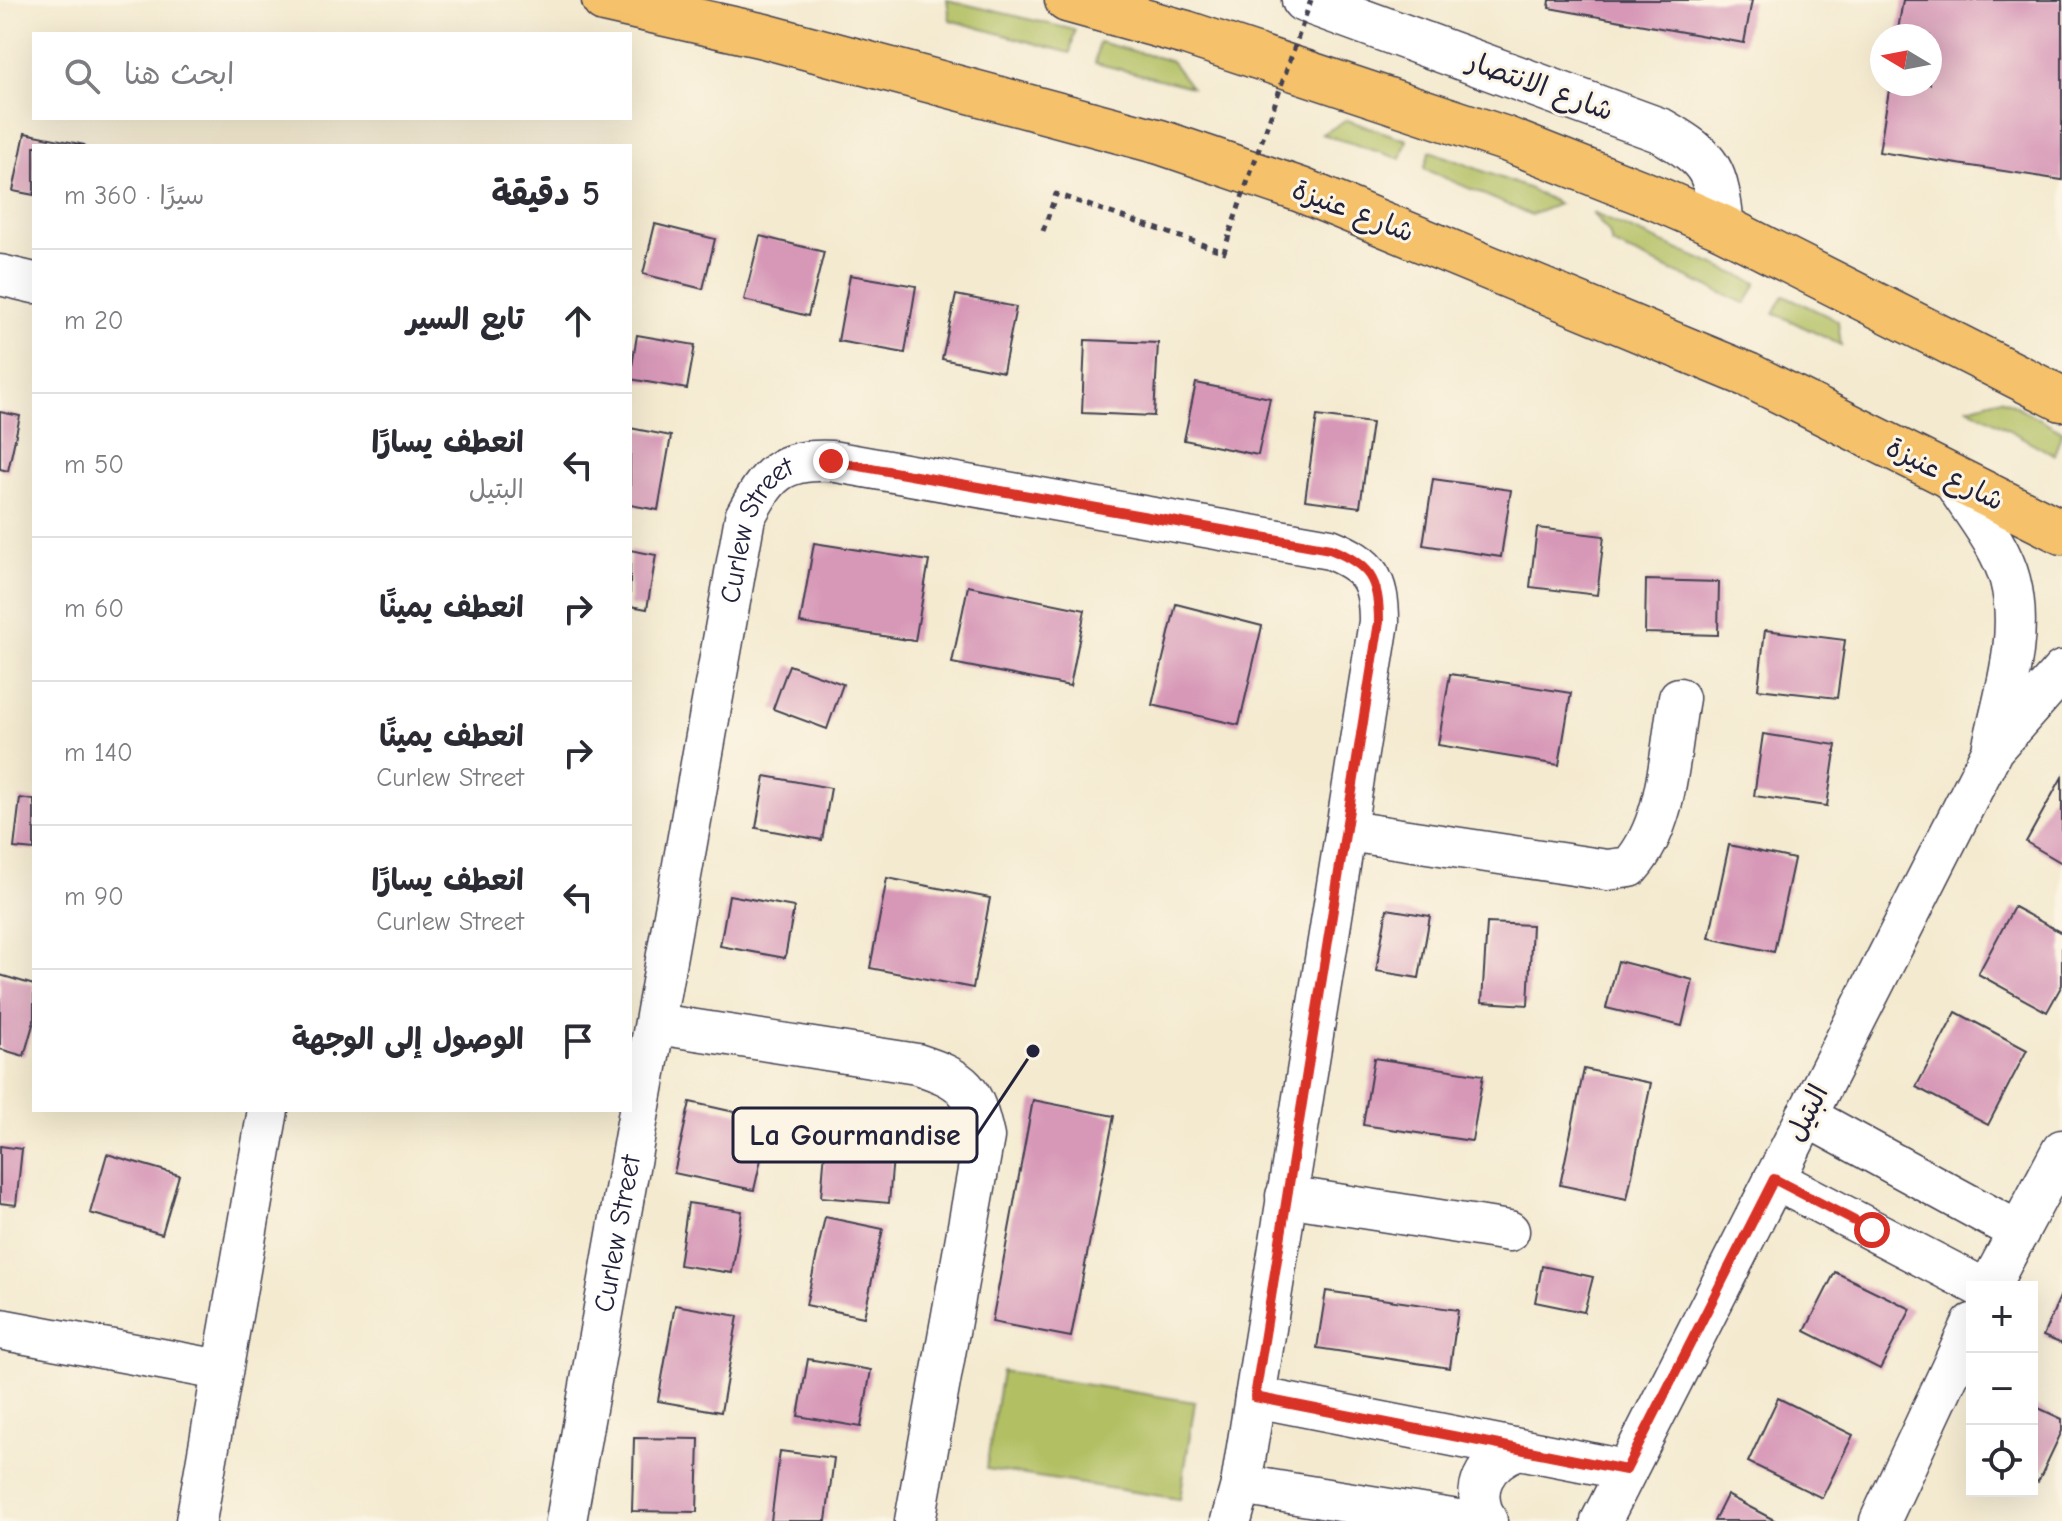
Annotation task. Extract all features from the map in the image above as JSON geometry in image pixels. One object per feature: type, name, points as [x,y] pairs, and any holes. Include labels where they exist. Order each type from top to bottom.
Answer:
[{"type":"highway","name":"شارع عنيزة","points":[[604,0],[764,36],[1131,134],[1301,190],[1748,375],[2062,532]]},
{"type":"highway","points":[[1067,0],[1186,33],[1506,139],[1722,227],[2062,399]]},
{"type":"street","name":"شارع الانتصار","points":[[1304,0],[1662,131],[1691,148],[1710,166],[1719,194],[1722,227]]},
{"type":"street","points":[[0,275],[32,283]]},
{"type":"street","name":"Curlew Street","points":[[566,1521],[745,517],[761,486],[780,468],[803,460],[846,463],[1330,549],[1355,559],[1370,575],[1379,596],[1379,622],[1348,831],[1236,1503]]},
{"type":"street","name":"البتيل","points":[[1952,479],[1999,554],[2010,578],[2016,611],[2011,662],[1993,749]]},
{"type":"street","name":"البتيل","points":[[1601,1521],[1993,749],[2062,671]]},
{"type":"street","points":[[1348,831],[1607,870],[1630,867],[1647,848],[1658,821],[1679,698]]},
{"type":"street","points":[[657,1024],[917,1064],[947,1074],[967,1086],[977,1107],[984,1137],[915,1521]]},
{"type":"street","points":[[196,1521],[220,1370],[268,1112]]},
{"type":"street","points":[[1806,1116],[2019,1232]]},
{"type":"street","points":[[1992,1281],[2062,1150]]},
{"type":"street","points":[[1774,1179],[1970,1281]]},
{"type":"street","points":[[1286,1196],[1509,1231]]},
{"type":"street","points":[[0,1329],[220,1370]]},
{"type":"street","points":[[1880,1521],[1966,1337]]},
{"type":"street","points":[[1255,1397],[1626,1470]]},
{"type":"street","points":[[1487,1521],[1478,1497],[1481,1481],[1488,1466],[1516,1450]]},
{"type":"street","points":[[1236,1503],[1464,1521]]},
{"type":"path","points":[[1043,231],[1056,194],[1224,252],[1311,0]]},
{"type":"green space","points":[[947,0],[1075,30],[1070,53],[950,20]]},
{"type":"green space","points":[[1099,42],[1171,61],[1191,87],[1095,63]]},
{"type":"green space","points":[[1347,120],[1407,140],[1401,159],[1322,134]]},
{"type":"green space","points":[[1430,151],[1530,189],[1559,204],[1531,215],[1424,169]]},
{"type":"green space","points":[[1592,213],[1757,283],[1746,304],[1612,244],[1609,233]]},
{"type":"green space","points":[[1784,295],[1838,321],[1841,345],[1774,313]]},
{"type":"green space","points":[[2001,398],[2062,431],[2054,455],[1968,407]]},
{"type":"green space","points":[[1002,1371],[1195,1402],[1180,1499],[986,1469]]},
{"type":"building","points":[[1550,0],[1752,0],[1744,43],[1549,8]]},
{"type":"building","points":[[1903,0],[2062,0],[2062,180],[1879,152],[1888,96],[1942,96],[1942,24],[1899,24]]},
{"type":"building","points":[[25,133],[80,144],[32,144],[32,195],[13,191]]},
{"type":"building","points":[[655,224],[715,239],[703,289],[643,274]]},
{"type":"building","points":[[760,236],[824,252],[808,316],[744,300]]},
{"type":"building","points":[[850,275],[916,286],[905,353],[838,341]]},
{"type":"building","points":[[956,295],[1016,307],[1003,372],[942,359]]},
{"type":"building","points":[[637,335],[695,345],[687,389],[632,379]]},
{"type":"building","points":[[1085,340],[1158,343],[1154,416],[1082,413]]},
{"type":"building","points":[[1196,383],[1270,398],[1258,455],[1184,440]]},
{"type":"building","points":[[0,412],[20,416],[8,471],[0,469]]},
{"type":"building","points":[[1317,416],[1372,423],[1360,507],[1305,500]]},
{"type":"building","points":[[632,428],[671,436],[658,510],[632,505]]},
{"type":"building","points":[[1433,479],[1511,490],[1501,557],[1423,545]]},
{"type":"building","points":[[1537,528],[1604,536],[1597,595],[1530,587]]},
{"type":"building","points":[[814,543],[929,561],[915,641],[800,623]]},
{"type":"building","points":[[632,550],[656,555],[647,609],[632,606]]},
{"type":"building","points":[[1646,580],[1719,582],[1718,635],[1645,633]]},
{"type":"building","points":[[968,586],[1085,610],[1070,686],[952,663]]},
{"type":"building","points":[[1176,604],[1262,626],[1239,725],[1152,705]]},
{"type":"building","points":[[1765,630],[1845,640],[1837,698],[1758,689]]},
{"type":"building","points":[[789,665],[843,684],[827,729],[773,709]]},
{"type":"building","points":[[1450,674],[1571,693],[1559,765],[1438,745]]},
{"type":"building","points":[[1763,734],[1836,745],[1827,806],[1754,796]]},
{"type":"building","points":[[765,776],[831,788],[822,840],[756,828]]},
{"type":"building","points":[[2062,777],[2062,863],[2026,842]]},
{"type":"building","points":[[20,798],[32,800],[32,850],[14,848]]},
{"type":"building","points":[[1729,845],[1794,859],[1774,952],[1709,938]]},
{"type":"building","points":[[887,878],[990,898],[973,988],[870,968]]},
{"type":"building","points":[[729,895],[794,907],[785,958],[720,946]]},
{"type":"building","points":[[2014,907],[2062,933],[2062,985],[2047,1012],[1978,974]]},
{"type":"building","points":[[1387,909],[1430,916],[1419,978],[1376,971]]},
{"type":"building","points":[[1487,923],[1532,925],[1528,1005],[1482,1002]]},
{"type":"building","points":[[1618,961],[1693,980],[1682,1026],[1606,1008]]},
{"type":"building","points":[[0,975],[32,984],[32,1028],[24,1056],[0,1049]]},
{"type":"building","points":[[1956,1012],[2027,1050],[1988,1125],[1916,1087]]},
{"type":"building","points":[[1374,1058],[1483,1075],[1472,1141],[1363,1125]]},
{"type":"building","points":[[1584,1069],[1651,1083],[1627,1199],[1560,1185]]},
{"type":"building","points":[[1033,1100],[1114,1116],[1071,1337],[992,1322]]},
{"type":"building","points":[[690,1102],[770,1120],[754,1190],[674,1173]]},
{"type":"building","points":[[826,1139],[894,1145],[889,1203],[821,1197]]},
{"type":"building","points":[[0,1146],[22,1149],[16,1205],[0,1203]]},
{"type":"building","points":[[107,1154],[179,1175],[162,1234],[90,1213]]},
{"type":"building","points":[[688,1203],[742,1211],[732,1273],[679,1265]]},
{"type":"building","points":[[825,1217],[883,1229],[864,1317],[806,1305]]},
{"type":"building","points":[[1542,1266],[1593,1277],[1584,1312],[1535,1302]]},
{"type":"building","points":[[1835,1272],[1911,1309],[1880,1369],[1805,1331]]},
{"type":"building","points":[[1326,1291],[1458,1310],[1450,1368],[1317,1348]]},
{"type":"building","points":[[2062,1292],[2062,1344],[2043,1336]]},
{"type":"building","points":[[675,1305],[738,1316],[721,1412],[658,1401]]},
{"type":"building","points":[[808,1359],[871,1370],[861,1427],[798,1416]]},
{"type":"building","points":[[1778,1398],[1853,1435],[1822,1498],[1748,1462]]},
{"type":"building","points":[[2038,1408],[2062,1419],[2062,1431],[2038,1482]]},
{"type":"building","points":[[634,1438],[699,1439],[697,1512],[632,1511]]},
{"type":"building","points":[[780,1451],[834,1458],[826,1521],[771,1521]]},
{"type":"building","points":[[1727,1495],[1776,1521],[1714,1521]]},
{"type":"place","name":"La Gourmandise","points":[[1033,1051]]},
{"type":"route","points":[[831,461],[1330,549],[1355,559],[1370,575],[1379,596],[1379,622],[1348,831],[1255,1397],[1626,1470],[1774,1179],[1872,1230]]}]
